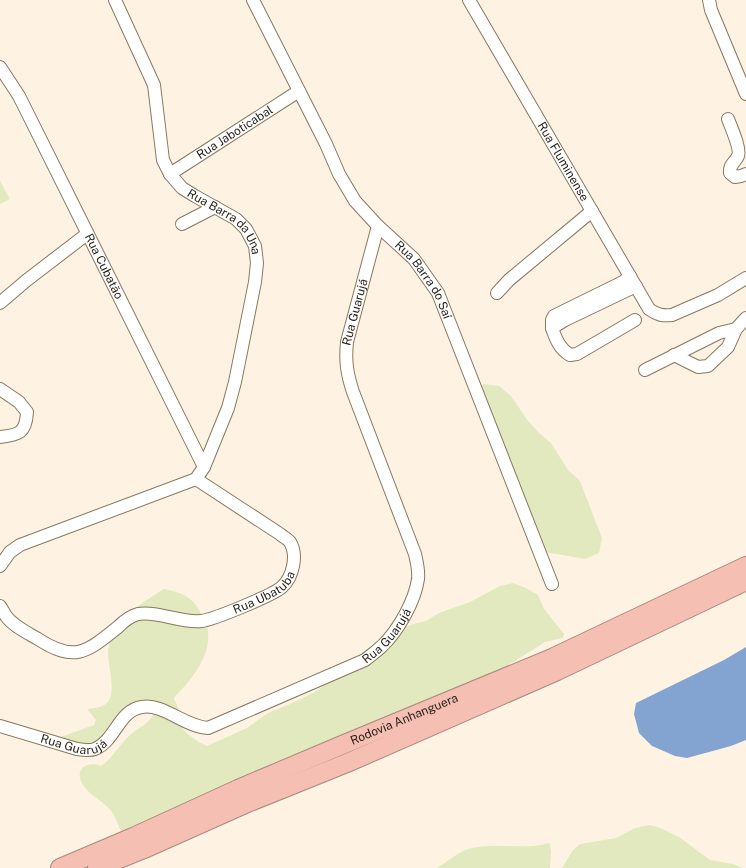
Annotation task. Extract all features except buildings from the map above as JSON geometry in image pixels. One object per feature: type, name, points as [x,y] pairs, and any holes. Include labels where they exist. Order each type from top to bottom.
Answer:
[{"type":"highway","name":"Rodovia Anhanguera","points":[[60,868],[133,837],[238,789],[552,658],[746,566]]},
{"type":"highway","name":"Rodovia Anhanguera","points":[[97,868],[346,763],[557,671],[746,581]]},
{"type":"street","name":"Rua Barra da Una","points":[[115,0],[154,85],[163,160],[170,174],[182,188],[236,218],[246,229],[255,246],[257,263],[256,282],[235,382],[228,408],[204,467],[196,479]]},
{"type":"street","name":"Rua Barra do Saí","points":[[253,0],[300,91],[339,174],[355,201],[378,226],[414,259],[438,293],[552,584]]},
{"type":"street","name":"Rua Fluminense","points":[[469,0],[649,309],[656,314],[664,316],[672,315],[718,295],[746,278]]},
{"type":"street","points":[[709,0],[711,10],[746,94]]},
{"type":"street","name":"Rua Cubatão","points":[[0,67],[18,96],[204,467]]},
{"type":"street","name":"Rua Jaboticabal","points":[[170,174],[300,91]]},
{"type":"street","points":[[728,119],[739,150],[738,157],[732,163],[730,173],[735,177],[746,174]]},
{"type":"street","points":[[182,224],[215,207]]},
{"type":"street","points":[[497,294],[509,280],[592,211]]},
{"type":"street","name":"Rua Guarujá","points":[[0,726],[77,749],[86,750],[95,749],[103,744],[128,713],[135,708],[144,706],[163,711],[196,726],[208,728],[365,660],[382,647],[395,631],[414,594],[418,579],[416,554],[353,392],[347,374],[345,358],[347,342],[378,226]]},
{"type":"street","points":[[0,303],[27,280],[87,234]]},
{"type":"street","points":[[633,281],[622,282],[554,316],[552,320],[552,328],[554,335],[563,351],[570,356],[577,354],[635,320]]},
{"type":"street","points":[[674,355],[698,367],[708,366],[728,347],[736,329],[746,318]]},
{"type":"street","points":[[645,370],[719,333],[736,329]]},
{"type":"street","points":[[0,389],[19,402],[27,412],[22,431],[14,435],[0,437]]},
{"type":"street","points":[[0,566],[10,552],[20,545],[196,479]]},
{"type":"street","name":"Rua Ubatuba","points":[[0,606],[6,617],[20,627],[47,645],[68,653],[80,652],[95,645],[125,620],[135,615],[147,613],[189,621],[202,621],[214,618],[282,587],[289,576],[295,559],[290,542],[196,479]]},
{"type":"green space","points":[[0,181],[10,199],[0,204]]},
{"type":"green space","points":[[484,384],[499,386],[511,396],[528,421],[551,443],[568,470],[580,481],[602,538],[599,553],[585,559],[539,551],[472,392]]},
{"type":"green space","points":[[513,583],[538,595],[544,609],[564,634],[563,638],[545,642],[510,664],[506,670],[122,834],[112,812],[83,786],[80,772],[85,766],[93,764],[101,766],[105,763],[132,733],[150,720],[154,713],[146,708],[94,749],[55,739],[94,725],[96,720],[87,709],[102,706],[108,702],[111,695],[112,687],[108,652],[110,642],[132,612],[164,589],[182,594],[191,600],[199,610],[207,627],[208,641],[203,659],[193,676],[174,698],[180,713],[181,725],[184,731],[207,746],[247,728],[268,713],[315,692],[342,672],[363,661],[398,630],[426,621],[439,613],[470,602],[500,586]]},
{"type":"green space","points":[[649,825],[658,827],[679,837],[710,860],[733,864],[743,868],[562,868],[573,850],[580,844],[616,838],[635,828]]},
{"type":"green space","points":[[549,843],[551,851],[550,868],[436,868],[468,849],[488,846],[529,846]]},
{"type":"water","points":[[746,647],[746,740],[731,746],[687,758],[675,756],[652,746],[639,733],[634,714],[636,703],[724,660]]}]
